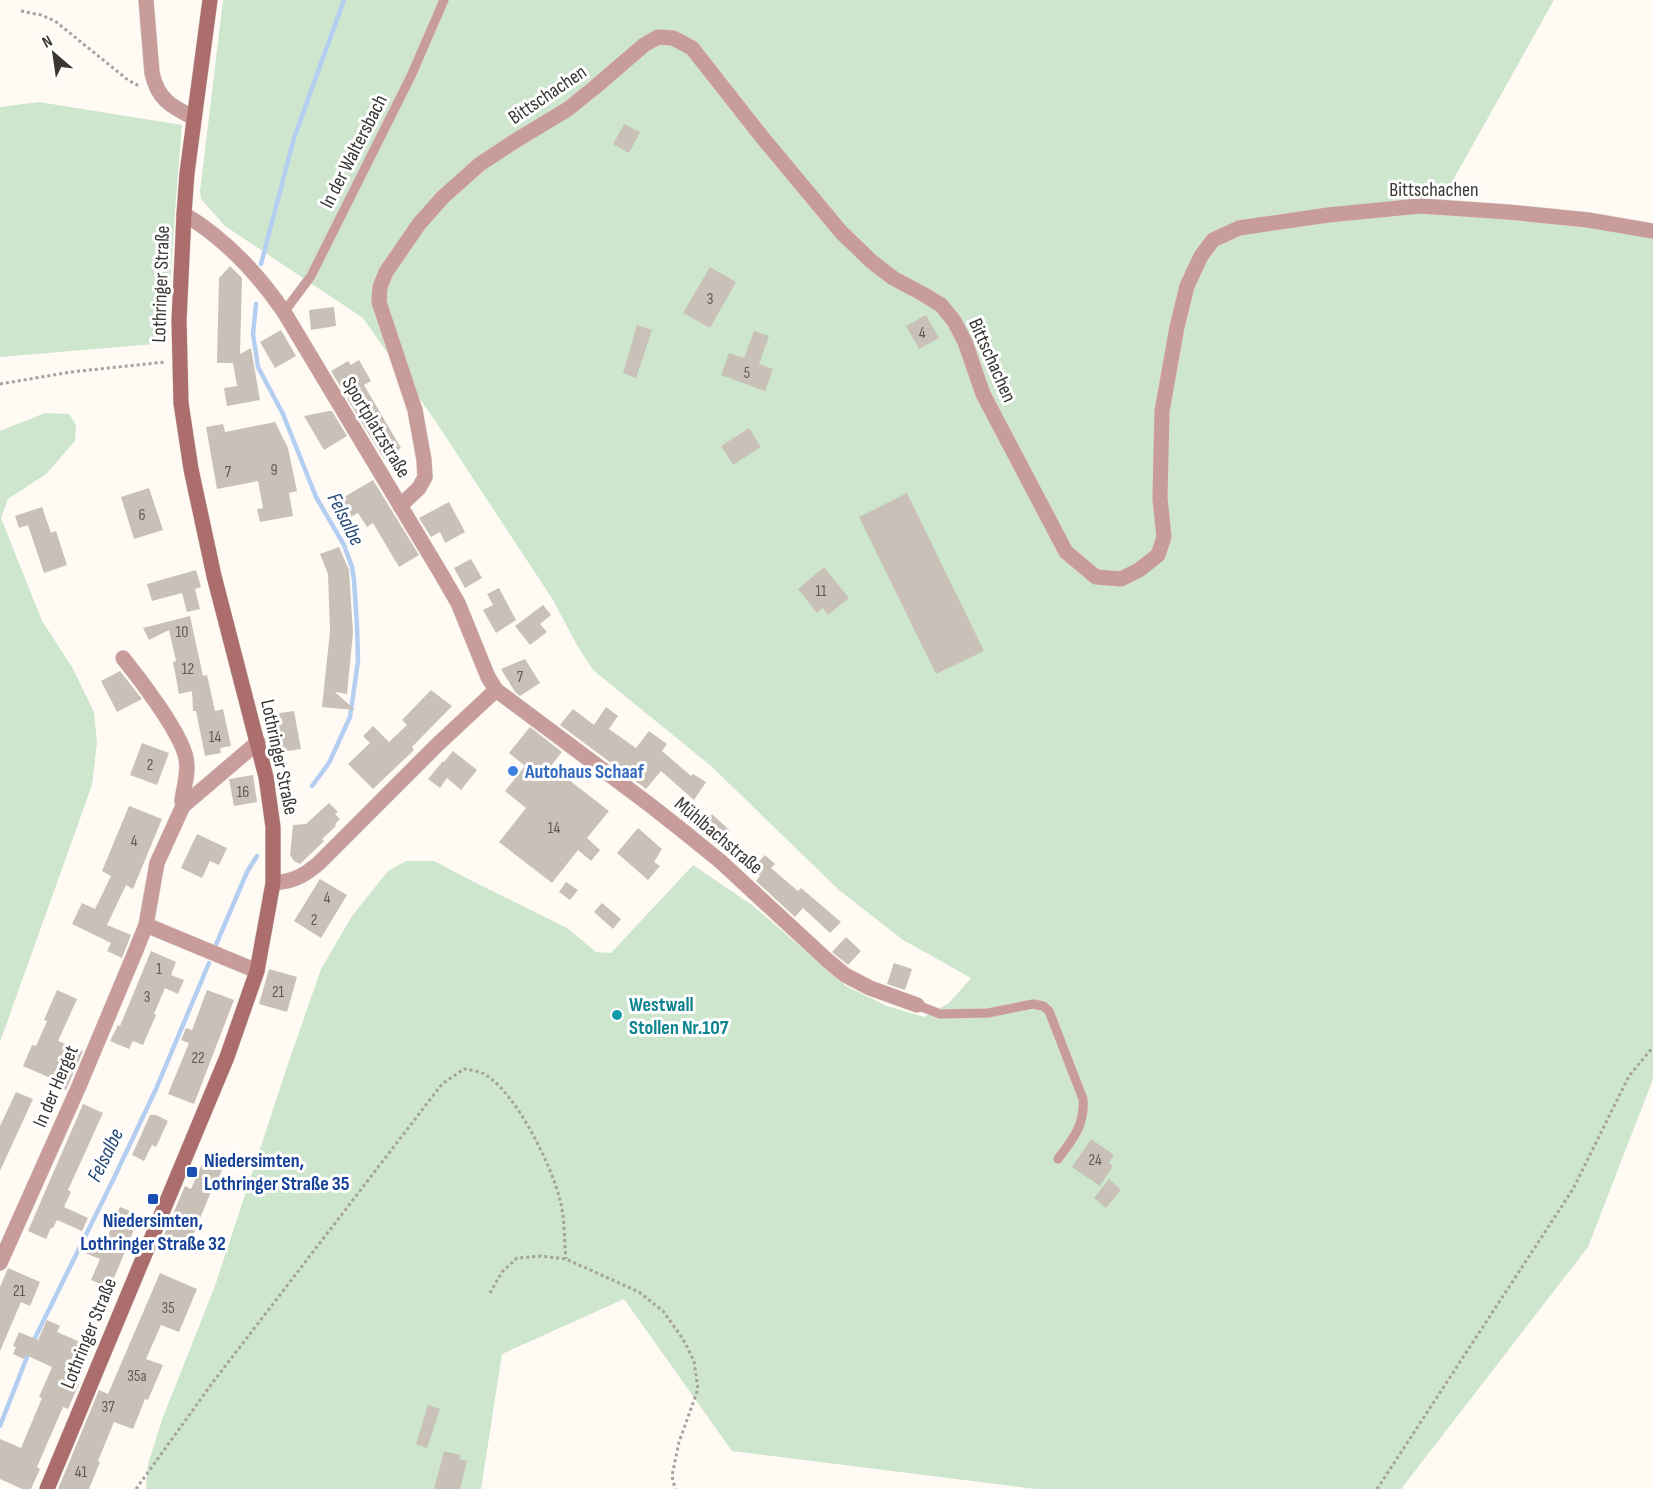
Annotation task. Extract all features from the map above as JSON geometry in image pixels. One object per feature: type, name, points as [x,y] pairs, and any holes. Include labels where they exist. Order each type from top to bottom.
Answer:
[{"type":"main road","name":"Lothringer Straße","points":[[47,1489],[227,1057],[257,971],[273,883],[271,799],[214,576],[185,435],[181,403],[180,265],[194,118],[210,0]]},
{"type":"street","points":[[146,0],[152,73],[158,91],[171,106],[194,118]]},
{"type":"street","name":"Bittschachen","points":[[400,506],[419,488],[425,477],[424,460],[415,410],[379,302],[380,287],[386,272],[419,224],[443,197],[480,164],[568,109],[644,45],[658,37],[673,38],[692,48],[841,232],[871,261],[893,278],[941,305],[954,321],[965,342],[983,394],[1066,552],[1096,577],[1121,579],[1158,555],[1164,537],[1160,499],[1162,411],[1187,286],[1201,256],[1213,240],[1239,228],[1328,215],[1420,206],[1588,220],[1653,231]]},
{"type":"street","name":"Sportplatzstraße","points":[[184,214],[201,225],[242,261],[284,312],[458,603],[488,677],[496,690]]},
{"type":"street","name":"In der Herget","points":[[123,658],[165,717],[186,756],[183,806]]},
{"type":"street","points":[[273,883],[291,881],[304,875],[318,864],[437,745],[496,690]]},
{"type":"street","name":"Mühlbachstraße","points":[[496,690],[650,805],[720,861],[845,975],[870,988],[917,1005]]},
{"type":"street","name":"In der Herget","points":[[0,1263],[79,1086],[146,925],[157,863],[183,806],[258,742]]},
{"type":"street","points":[[146,925],[257,971]]},
{"type":"lane","name":"In der Waltersbach","points":[[284,312],[311,276],[411,76],[444,0]]},
{"type":"lane","name":"Mühlbachstraße","points":[[917,1005],[940,1014],[988,1013],[1034,1004],[1043,1006],[1049,1011],[1084,1106],[1081,1124],[1058,1159]]},
{"type":"path","points":[[21,11],[41,15],[55,21],[128,80],[142,88],[158,91]]},
{"type":"path","points":[[0,384],[71,372],[179,360]]},
{"type":"path","points":[[1377,1489],[1573,1189],[1629,1076],[1653,1047]]},
{"type":"path","points":[[136,1489],[213,1382],[442,1084],[464,1069],[483,1073],[499,1085],[519,1113],[544,1156],[560,1200],[566,1259]]},
{"type":"path","points":[[490,1293],[502,1272],[517,1258],[540,1256],[566,1259],[639,1292],[663,1311],[683,1339],[694,1361],[698,1389],[679,1442],[672,1476],[675,1489]]},
{"type":"green space","points":[[223,0],[1554,0],[1438,207],[1653,231],[1653,1079],[1588,1247],[1401,1489],[1036,1489],[732,1451],[624,1299],[502,1354],[481,1489],[146,1489],[148,1464],[163,1417],[215,1286],[321,969],[352,916],[388,871],[406,861],[434,861],[567,928],[596,952],[611,953],[693,865],[752,905],[846,986],[887,1006],[924,1017],[949,1003],[971,978],[903,940],[839,890],[711,766],[593,670],[553,600],[436,422],[363,318],[225,226],[201,199]]},
{"type":"green space","points":[[39,102],[182,125],[166,343],[0,357],[0,107]]},
{"type":"green space","points":[[45,413],[69,414],[76,425],[75,441],[46,474],[8,499],[1,518],[42,621],[72,667],[94,712],[97,743],[92,785],[0,1042],[0,431]]},
{"type":"building","points":[[624,124],[640,132],[629,153],[613,144]]},
{"type":"building","points":[[230,266],[242,278],[240,354],[251,348],[260,400],[227,406],[224,388],[237,386],[233,363],[217,363],[219,278]]},
{"type":"building","points":[[710,267],[736,282],[710,328],[683,313]]},
{"type":"building","points":[[334,307],[336,326],[311,330],[309,310]]},
{"type":"building","points":[[926,315],[939,338],[919,349],[906,326]]},
{"type":"building","points":[[637,325],[652,330],[636,378],[623,373]]},
{"type":"building","points":[[281,330],[296,356],[275,368],[260,342]]},
{"type":"building","points":[[754,331],[769,336],[759,364],[773,369],[765,391],[721,375],[729,353],[744,358]]},
{"type":"building","points":[[359,360],[371,381],[364,385],[401,448],[384,459],[348,400],[346,385],[340,386],[331,371],[348,361],[351,365]]},
{"type":"building","points":[[332,411],[347,436],[324,450],[304,416]]},
{"type":"building","points":[[275,422],[288,448],[297,491],[289,493],[293,516],[260,522],[257,509],[263,508],[258,481],[217,489],[206,427],[223,424],[225,432]]},
{"type":"building","points":[[749,428],[761,447],[733,465],[721,446]]},
{"type":"building","points":[[373,480],[419,555],[399,567],[373,523],[367,527],[358,513],[349,518],[339,500]]},
{"type":"building","points":[[149,488],[163,530],[134,539],[121,497]]},
{"type":"building","points":[[907,493],[984,651],[936,674],[859,517]]},
{"type":"building","points":[[449,502],[465,532],[445,543],[440,532],[431,537],[419,518]]},
{"type":"building","points":[[42,507],[51,533],[56,531],[67,565],[44,573],[28,525],[19,528],[15,516]]},
{"type":"building","points":[[339,547],[349,570],[353,633],[347,694],[335,692],[355,710],[322,707],[330,631],[328,574],[320,554]]},
{"type":"building","points":[[471,559],[482,578],[465,588],[454,568]]},
{"type":"building","points":[[824,567],[849,598],[828,615],[823,608],[817,613],[798,589]]},
{"type":"building","points":[[196,570],[201,587],[195,589],[200,609],[187,612],[182,593],[152,601],[147,584]]},
{"type":"building","points":[[499,588],[516,620],[496,633],[483,610],[493,605],[487,594]]},
{"type":"building","points":[[543,605],[551,615],[540,624],[547,632],[530,645],[515,626]]},
{"type":"building","points":[[190,616],[203,676],[207,675],[215,711],[223,709],[231,746],[220,748],[221,753],[205,756],[196,711],[193,711],[192,691],[179,694],[173,662],[176,661],[169,630],[149,640],[143,628]]},
{"type":"building","points":[[525,659],[540,683],[520,696],[501,669]]},
{"type":"building","points":[[120,671],[142,699],[117,712],[101,681]]},
{"type":"building","points":[[431,690],[452,706],[412,747],[414,750],[373,789],[348,764],[370,743],[363,736],[373,726],[389,742],[407,725],[402,720]]},
{"type":"building","points":[[606,707],[618,716],[609,729],[636,748],[649,731],[667,744],[662,751],[691,776],[693,774],[706,782],[694,800],[661,771],[646,789],[560,725],[573,709],[594,725]]},
{"type":"building","points":[[294,711],[301,749],[273,753],[267,715]]},
{"type":"building","points":[[530,727],[562,752],[551,766],[609,811],[587,838],[600,850],[591,861],[578,850],[552,883],[499,842],[526,808],[505,791],[525,766],[509,753]]},
{"type":"building","points":[[142,743],[169,753],[157,785],[130,775]]},
{"type":"building","points":[[453,751],[477,770],[461,790],[447,778],[440,788],[428,779]]},
{"type":"building","points":[[253,775],[257,802],[234,806],[229,779]]},
{"type":"building","points":[[329,803],[338,812],[335,814],[340,819],[335,824],[336,826],[300,864],[294,861],[290,855],[293,825],[306,824]]},
{"type":"building","points":[[129,806],[162,819],[133,889],[126,885],[107,925],[131,935],[122,958],[107,951],[111,943],[72,924],[82,903],[95,909],[111,876],[102,871]]},
{"type":"building","points":[[712,814],[730,831],[717,846],[698,830]]},
{"type":"building","points":[[638,828],[662,849],[654,862],[660,866],[648,880],[617,853]]},
{"type":"building","points":[[197,834],[227,848],[219,865],[210,861],[202,878],[181,868]]},
{"type":"building","points":[[765,855],[775,864],[771,868],[798,891],[801,888],[841,922],[830,933],[803,908],[795,917],[756,881],[760,876],[752,869]]},
{"type":"building","points":[[320,879],[347,895],[321,938],[294,921]]},
{"type":"building","points":[[566,882],[578,890],[570,900],[559,892]]},
{"type":"building","points":[[602,903],[621,919],[613,929],[594,912]]},
{"type":"building","points":[[846,937],[861,951],[848,965],[832,952]]},
{"type":"building","points":[[151,951],[176,962],[171,975],[184,980],[178,994],[165,988],[143,1045],[133,1041],[129,1049],[110,1041],[118,1025],[120,1026]]},
{"type":"building","points":[[894,963],[912,969],[905,990],[887,984]]},
{"type":"building","points":[[269,969],[297,977],[287,1012],[259,1004]]},
{"type":"building","points":[[57,990],[77,999],[58,1041],[83,1051],[66,1090],[53,1085],[55,1080],[23,1066],[32,1045],[36,1046]]},
{"type":"building","points":[[207,990],[234,1000],[194,1104],[168,1094],[189,1043],[181,1040],[186,1028],[192,1030]]},
{"type":"building","points":[[16,1092],[33,1099],[0,1171],[0,1126]]},
{"type":"building","points":[[83,1104],[103,1113],[68,1190],[71,1192],[64,1207],[88,1218],[82,1231],[57,1220],[46,1239],[28,1231]]},
{"type":"building","points":[[150,1115],[156,1115],[168,1121],[156,1147],[152,1145],[144,1161],[132,1155]]},
{"type":"building","points":[[1091,1139],[1114,1155],[1109,1163],[1113,1166],[1100,1186],[1072,1167]]},
{"type":"building","points":[[208,1151],[227,1159],[188,1247],[163,1237],[185,1186],[191,1189]]},
{"type":"building","points":[[1109,1179],[1121,1190],[1106,1208],[1094,1198]]},
{"type":"building","points":[[120,1207],[140,1215],[110,1288],[91,1280],[100,1259],[85,1253],[92,1237],[105,1243]]},
{"type":"building","points":[[8,1268],[40,1282],[30,1306],[21,1302],[0,1351],[0,1287]]},
{"type":"building","points":[[160,1273],[197,1289],[179,1332],[161,1325],[146,1359],[163,1365],[148,1400],[145,1399],[133,1429],[114,1422],[89,1489],[58,1489],[99,1390],[108,1394]]},
{"type":"building","points":[[47,1320],[60,1326],[57,1332],[87,1345],[72,1381],[79,1384],[68,1409],[63,1407],[37,1467],[40,1469],[31,1489],[22,1489],[0,1479],[0,1439],[21,1448],[52,1367],[26,1355],[24,1359],[13,1354],[16,1347],[13,1346],[19,1332],[38,1340]]},
{"type":"building","points":[[428,1405],[440,1409],[427,1448],[416,1444]]},
{"type":"building","points":[[444,1451],[460,1455],[459,1459],[467,1461],[460,1489],[434,1489]]},
{"type":"waterway","name":"Felsalbe","points":[[261,264],[294,138],[344,0]]},
{"type":"waterway","name":"Felsalbe","points":[[256,304],[253,334],[258,367],[283,414],[316,497],[344,545],[354,580],[358,661],[350,717],[329,763],[312,786]]},
{"type":"waterway","name":"Felsalbe","points":[[215,947],[247,872],[257,856]]},
{"type":"waterway","name":"Felsalbe","points":[[32,1344],[156,1089],[209,963]]},
{"type":"waterway","name":"Felsalbe","points":[[0,1426],[29,1352]]},
{"type":"place","name":"Autohaus Schaaf","points":[[513,771]]},
{"type":"place","name":"Westwall Stollen Nr.107","points":[[617,1015]]},
{"type":"place","name":"Niedersimten, Lothringer Straße 35","points":[[192,1172]]},
{"type":"place","name":"Niedersimten, Lothringer Straße 32","points":[[153,1199]]}]
